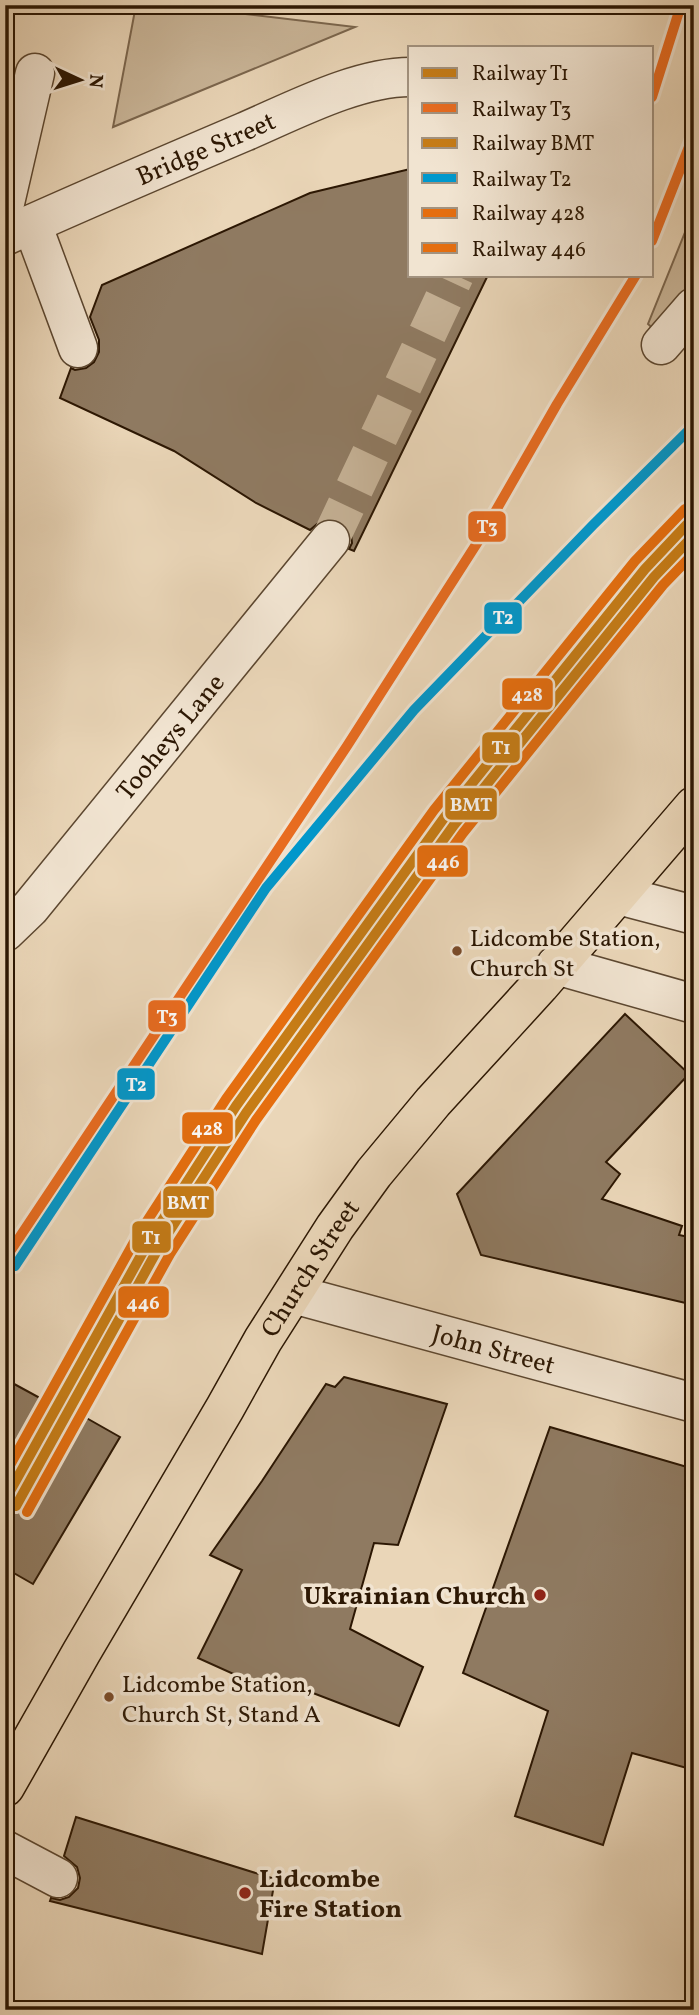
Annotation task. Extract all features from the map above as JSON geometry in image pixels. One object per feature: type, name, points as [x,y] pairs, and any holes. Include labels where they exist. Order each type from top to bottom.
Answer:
[{"type":"main road","name":"Church Street","points":[[5,1787],[263,1340],[335,1227],[374,1172],[433,1102],[689,818]]},
{"type":"street","points":[[35,73],[14,221],[78,348]]},
{"type":"street","name":"Bridge Street","points":[[14,221],[97,194],[327,97],[397,77],[408,77]]},
{"type":"street","points":[[661,345],[694,307]]},
{"type":"street","name":"Tooheys Lane","points":[[5,932],[30,908],[330,540]]},
{"type":"street","points":[[618,895],[694,915]]},
{"type":"street","points":[[556,965],[694,1004]]},
{"type":"street","name":"John Street","points":[[293,1294],[694,1403]]},
{"type":"street","points":[[5,1850],[58,1878]]},
{"type":"shaded area","points":[[136,5],[169,5],[355,27],[113,127]]},
{"type":"shaded area","points":[[694,210],[694,289],[658,333],[648,324]]},
{"type":"building","points":[[408,169],[408,276],[488,276],[354,551],[349,549],[352,543],[351,533],[343,523],[334,519],[323,519],[310,530],[256,503],[174,451],[60,398],[71,368],[86,368],[94,362],[99,352],[99,340],[90,317],[102,285],[310,193]]},
{"type":"building","points":[[625,1014],[689,1074],[606,1162],[620,1174],[602,1199],[682,1226],[679,1235],[694,1238],[694,1305],[481,1255],[457,1194]]},
{"type":"building","points":[[344,1377],[447,1404],[398,1545],[374,1543],[350,1629],[423,1667],[399,1726],[279,1680],[271,1691],[198,1658],[242,1570],[210,1555],[326,1384],[335,1387]]},
{"type":"building","points":[[5,1379],[71,1415],[74,1411],[120,1437],[33,1584],[5,1568]]},
{"type":"building","points":[[550,1427],[694,1469],[694,1770],[632,1753],[603,1845],[515,1816],[548,1711],[463,1673]]},
{"type":"building","points":[[76,1817],[275,1879],[262,1954],[50,1901],[51,1898],[60,1900],[69,1897],[78,1888],[80,1878],[77,1867],[64,1856]]},
{"type":"tunnel","points":[[330,540],[455,276]]},
{"type":"rail line","name":"T3","points":[[654,91],[681,5]]},
{"type":"rail line","name":"T3","points":[[654,236],[694,134]]},
{"type":"rail line","name":"T3","points":[[5,1259],[347,746],[479,540],[557,404],[635,276]]},
{"type":"rail line","name":"T2","points":[[15,1266],[266,888],[414,710],[694,425]]},
{"type":"rail line","name":"428","points":[[5,1474],[138,1235],[226,1099],[434,810],[635,561],[685,509]]},
{"type":"rail line","name":"T1","points":[[5,1500],[149,1241],[236,1106],[444,818],[645,569],[694,517]]},
{"type":"rail line","name":"BMT","points":[[16,1506],[159,1247],[246,1113],[454,825],[654,577],[694,535]]},
{"type":"rail line","name":"446","points":[[27,1512],[170,1254],[256,1120],[463,833],[663,585],[694,553]]},
{"type":"place","name":"Lidcombe Station, Church St","points":[[457,951]]},
{"type":"place","name":"Ukrainian Church","points":[[540,1595]]},
{"type":"place","name":"Lidcombe Station, Church St, Stand A","points":[[109,1697]]},
{"type":"place","name":"Lidcombe Fire Station","points":[[245,1893]]}]
